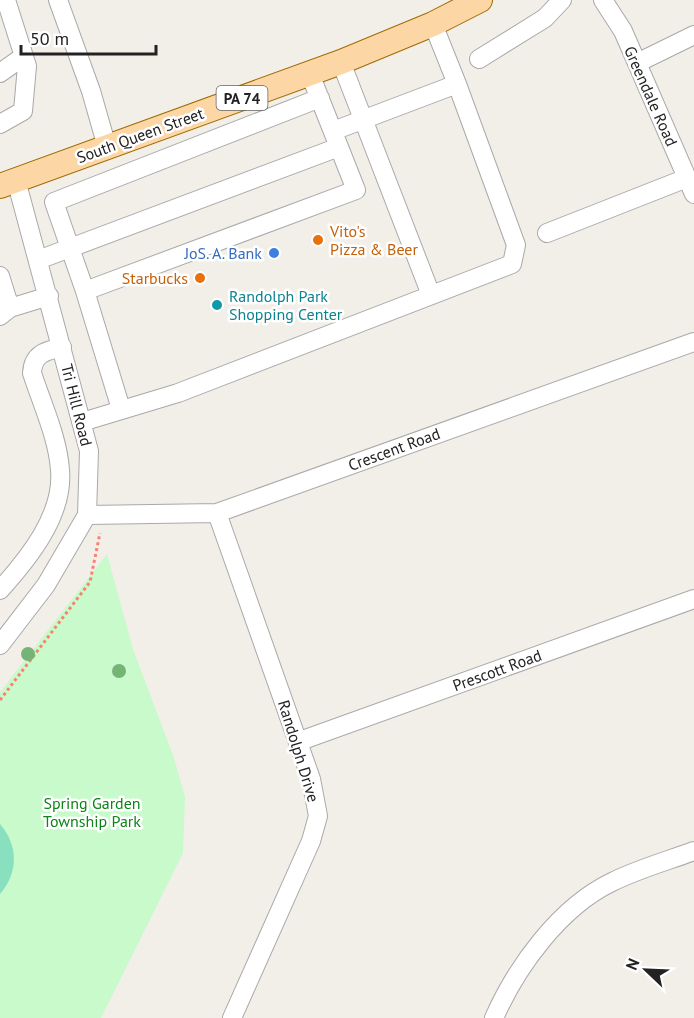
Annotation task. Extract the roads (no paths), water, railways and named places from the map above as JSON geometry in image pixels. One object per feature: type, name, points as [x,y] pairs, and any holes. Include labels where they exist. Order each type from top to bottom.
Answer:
[{"type":"main road","name":"South Queen Street","points":[[8,183],[341,62],[433,24],[480,0]]},
{"type":"street","points":[[0,124],[23,111],[27,66],[6,0]]},
{"type":"street","points":[[58,0],[92,91],[107,147]]},
{"type":"street","points":[[479,59],[545,18],[562,0]]},
{"type":"street","name":"Greendale Road","points":[[603,0],[623,31],[691,186]]},
{"type":"street","points":[[82,422],[178,393],[512,264],[516,245],[433,24]]},
{"type":"street","points":[[637,63],[694,35]]},
{"type":"street","points":[[0,73],[24,56]]},
{"type":"street","points":[[341,62],[431,295]]},
{"type":"street","points":[[85,291],[356,190],[310,74]]},
{"type":"street","points":[[38,260],[336,139],[363,119],[457,84]]},
{"type":"street","points":[[121,409],[71,247],[54,202],[320,98]]},
{"type":"street","name":"Tri Hill Road","points":[[0,645],[95,515],[89,451],[49,296],[38,260],[8,183]]},
{"type":"street","points":[[547,233],[691,186]]},
{"type":"street","points":[[0,276],[5,312],[49,296]]},
{"type":"street","name":"Crescent Road","points":[[95,515],[217,513],[694,342]]},
{"type":"street","points":[[0,590],[42,535],[54,513],[60,471],[32,373],[32,363],[42,351],[62,347]]},
{"type":"street","name":"Randolph Drive","points":[[217,513],[300,741],[318,816],[311,841],[232,1018]]},
{"type":"street","name":"Prescott Road","points":[[300,741],[694,599]]},
{"type":"street","points":[[494,1018],[526,957],[572,910],[611,882],[694,851]]},
{"type":"place","name":"Vito's Pizza & Beer","points":[[318,240]]},
{"type":"place","name":"JoS. A. Bank","points":[[274,253]]},
{"type":"place","name":"Starbucks","points":[[200,278]]},
{"type":"place","name":"Randolph Park Shopping Center","points":[[217,305]]},
{"type":"park label","name":"Spring Garden Township Park","points":[[92,812]]}]
